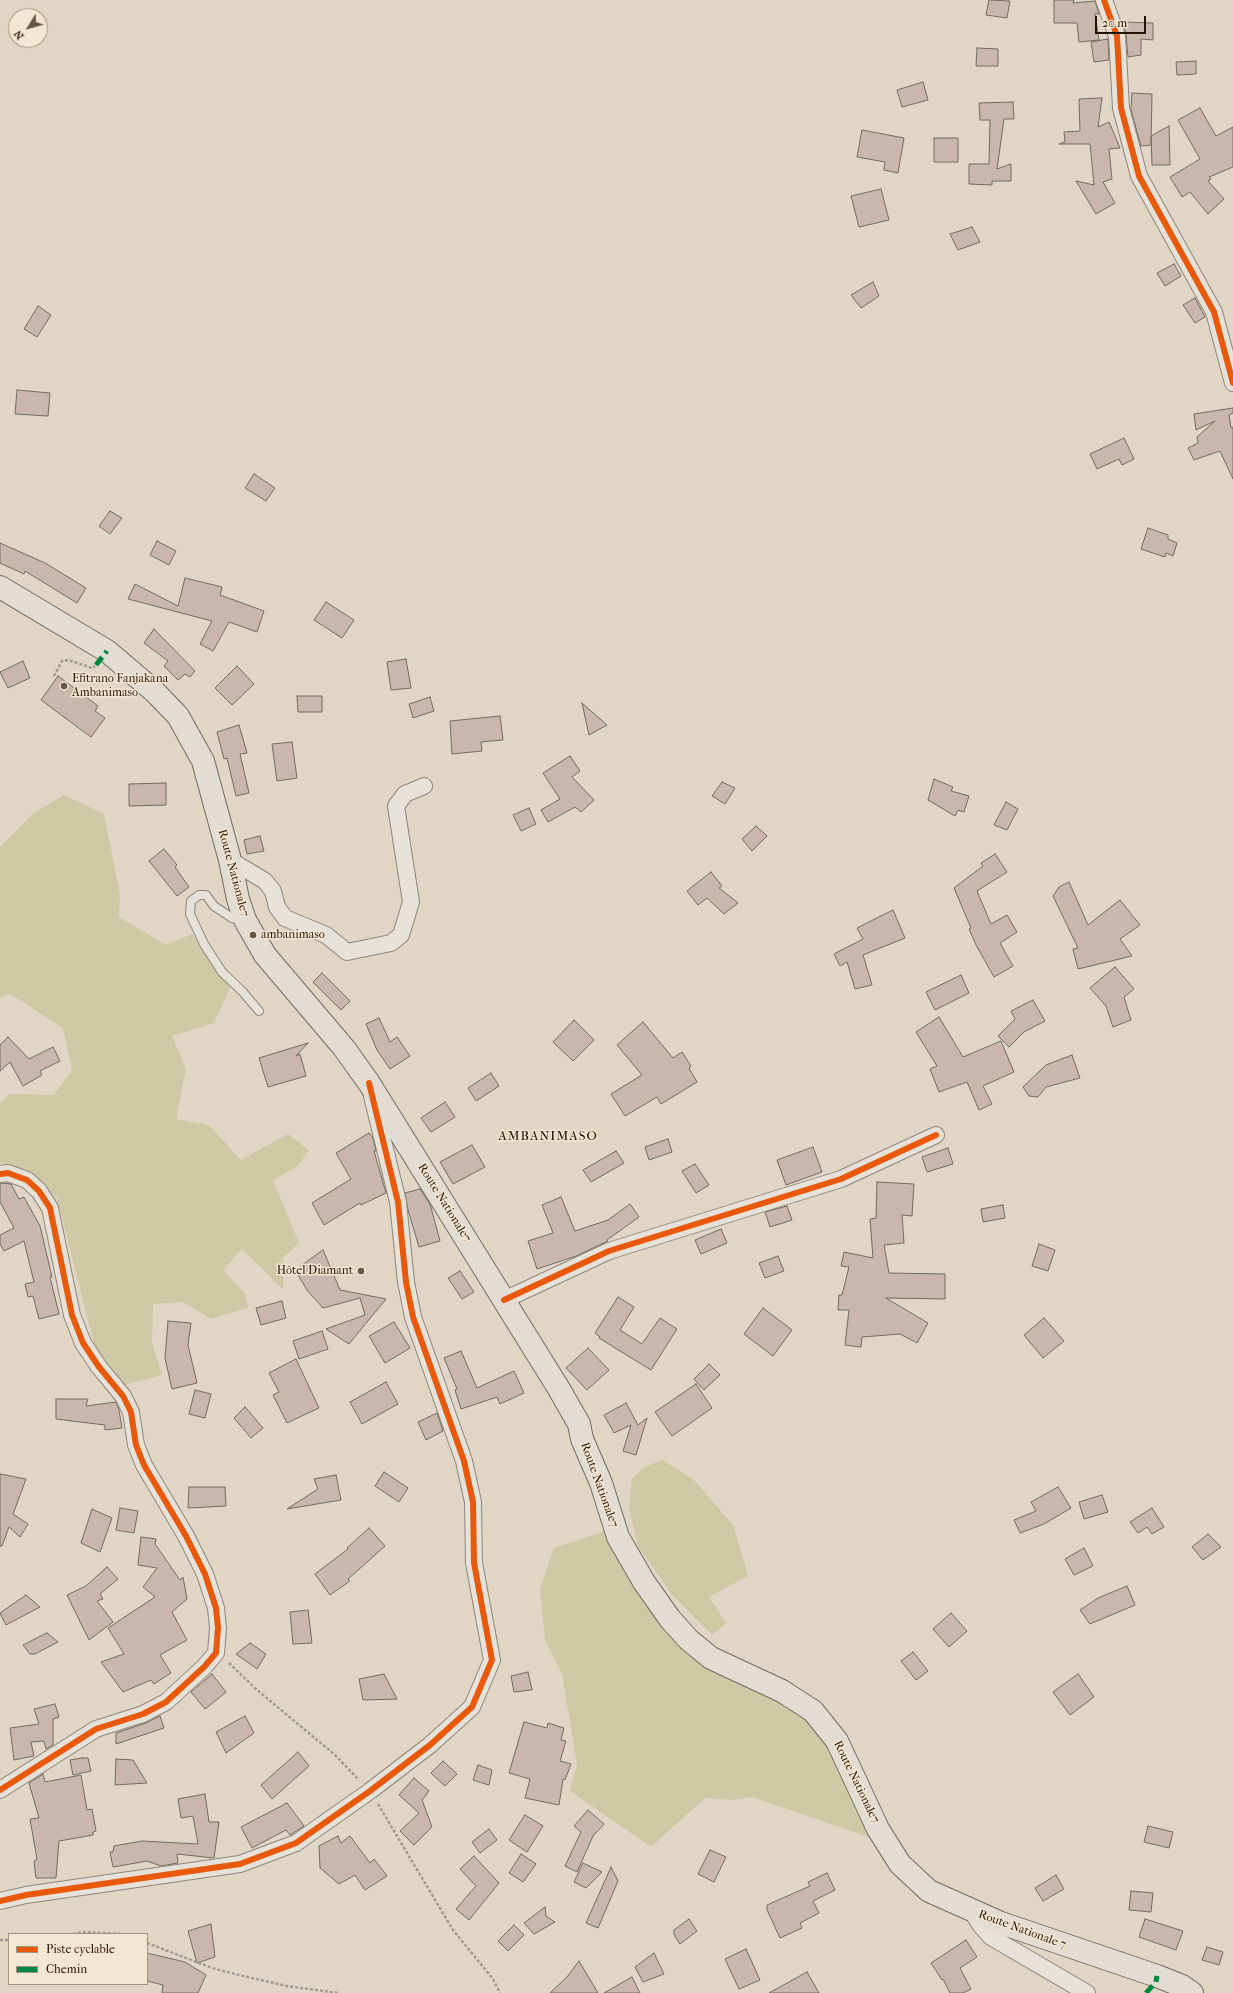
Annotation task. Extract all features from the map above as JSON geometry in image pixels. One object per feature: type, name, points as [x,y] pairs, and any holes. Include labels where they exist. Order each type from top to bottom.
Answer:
[{"type":"main road","name":"Route Nationale7","points":[[0,587],[107,651],[154,691],[178,716],[203,761],[230,860],[238,899],[245,920],[264,955],[344,1048],[369,1083],[580,1424],[582,1438],[601,1483],[618,1537],[652,1594],[684,1635],[711,1658],[782,1691],[813,1711],[837,1741],[878,1829]]},
{"type":"main road","name":"Route Nationale 7","points":[[878,1829],[900,1864],[929,1891],[972,1912],[1157,1976],[1182,1986],[1192,1993]]},
{"type":"street","points":[[1104,0],[1116,36],[1122,108],[1139,176],[1214,312],[1233,383]]},
{"type":"street","points":[[230,860],[266,881],[273,891],[277,907],[286,918],[326,936],[347,952],[391,943],[401,935],[411,902],[396,806],[405,794],[424,786]]},
{"type":"street","points":[[0,1901],[26,1895],[240,1864],[296,1843],[370,1791],[430,1745],[472,1707],[492,1660],[474,1562],[473,1502],[464,1461],[413,1317],[406,1282],[398,1202],[369,1083]]},
{"type":"street","points":[[504,1300],[609,1251],[841,1180],[936,1135]]},
{"type":"street","points":[[0,1174],[8,1173],[27,1180],[39,1191],[50,1208],[72,1315],[83,1343],[123,1396],[131,1412],[136,1445],[144,1465],[186,1536],[205,1574],[216,1608],[218,1628],[216,1653],[204,1668],[166,1702],[143,1714],[96,1729],[0,1790]]},
{"type":"street","points":[[972,1912],[981,1926],[991,1937],[1087,1993]]},
{"type":"lane","points":[[245,920],[232,918],[214,906],[206,895],[199,895],[191,901],[190,914],[204,944],[222,972],[242,991],[259,1011]]},
{"type":"path","points":[[54,676],[62,661],[68,660],[92,668],[96,665]]},
{"type":"path","points":[[216,1653],[224,1658],[257,1690],[334,1754],[370,1791],[453,1930],[493,1979],[500,1993]]},
{"type":"path","points":[[78,1933],[103,1933]]},
{"type":"path","points":[[148,1942],[212,1968],[287,1986],[338,1993]]},
{"type":"shaded area","points":[[64,795],[104,814],[120,894],[119,917],[166,945],[192,934],[230,988],[214,1023],[172,1036],[186,1069],[176,1119],[209,1125],[241,1160],[288,1134],[309,1150],[298,1166],[273,1180],[299,1243],[283,1258],[283,1289],[242,1249],[223,1270],[245,1293],[248,1308],[211,1319],[183,1302],[153,1304],[152,1342],[162,1375],[124,1385],[94,1344],[57,1198],[36,1179],[0,1162],[0,1103],[10,1094],[54,1095],[72,1070],[63,1028],[10,994],[0,998],[0,847],[32,814]]},
{"type":"shaded area","points":[[663,1460],[694,1480],[733,1525],[748,1576],[709,1597],[726,1623],[712,1635],[672,1595],[638,1546],[629,1509],[632,1479],[644,1467]]},
{"type":"shaded area","points":[[608,1530],[652,1609],[821,1721],[874,1839],[752,1797],[732,1800],[705,1798],[651,1847],[570,1791],[577,1764],[562,1674],[545,1640],[540,1589],[554,1548]]},
{"type":"building","points":[[989,0],[1010,1],[1007,18],[986,15]]},
{"type":"building","points":[[1054,0],[1074,0],[1073,3],[1095,1],[1099,14],[1095,14],[1099,40],[1079,42],[1077,23],[1054,23]]},
{"type":"building","points":[[1123,22],[1153,23],[1153,40],[1141,39],[1141,55],[1128,57]]},
{"type":"building","points":[[1108,39],[1109,60],[1094,62],[1091,42]]},
{"type":"building","points":[[977,48],[998,49],[998,66],[976,66]]},
{"type":"building","points":[[1196,61],[1196,74],[1177,75],[1176,62]]},
{"type":"building","points":[[923,82],[928,100],[902,107],[897,90]]},
{"type":"building","points":[[1132,93],[1152,94],[1151,145],[1141,146],[1131,110]]},
{"type":"building","points":[[1102,98],[1098,127],[1109,122],[1120,148],[1109,149],[1112,179],[1103,182],[1115,203],[1096,214],[1076,181],[1094,185],[1090,144],[1059,144],[1065,142],[1064,132],[1080,131],[1079,99]]},
{"type":"building","points":[[1013,102],[1014,119],[1004,119],[997,169],[1011,164],[1011,181],[992,181],[992,185],[969,184],[969,164],[989,164],[990,120],[980,120],[979,103]]},
{"type":"building","points":[[1200,108],[1216,136],[1233,127],[1233,167],[1209,177],[1211,179],[1208,181],[1224,199],[1208,214],[1190,192],[1182,197],[1170,177],[1200,159],[1178,120]]},
{"type":"building","points":[[1169,126],[1170,165],[1152,165],[1151,136]]},
{"type":"building","points":[[862,130],[904,138],[898,173],[884,170],[885,162],[857,157]]},
{"type":"building","points":[[934,138],[958,138],[958,162],[934,162]]},
{"type":"building","points":[[881,189],[889,220],[859,227],[851,196]]},
{"type":"building","points":[[972,227],[980,242],[958,250],[950,234]]},
{"type":"building","points":[[1174,264],[1181,276],[1165,286],[1157,273]]},
{"type":"building","points":[[873,282],[879,296],[861,308],[851,295]]},
{"type":"building","points":[[1195,298],[1205,317],[1195,323],[1183,305]]},
{"type":"building","points":[[38,306],[51,315],[37,337],[24,329]]},
{"type":"building","points":[[17,390],[50,393],[48,416],[15,414]]},
{"type":"building","points":[[1233,408],[1233,413],[1229,415],[1231,428],[1233,427],[1233,479],[1220,451],[1194,460],[1188,448],[1198,443],[1197,437],[1215,421],[1196,430],[1194,414]]},
{"type":"building","points":[[1124,438],[1134,459],[1122,465],[1119,459],[1097,469],[1090,454]]},
{"type":"building","points":[[254,474],[275,488],[266,501],[245,488]]},
{"type":"building","points":[[110,511],[122,518],[110,534],[99,526]]},
{"type":"building","points":[[1148,528],[1168,535],[1168,539],[1177,543],[1173,556],[1166,553],[1165,557],[1141,549]]},
{"type":"building","points":[[157,541],[176,551],[169,565],[150,555]]},
{"type":"building","points":[[0,543],[45,563],[86,588],[77,603],[25,571],[24,574],[0,563]]},
{"type":"building","points":[[185,578],[222,587],[220,595],[264,611],[257,632],[229,622],[213,651],[200,644],[212,621],[128,599],[135,584],[178,606]]},
{"type":"building","points":[[326,602],[354,620],[342,638],[314,620]]},
{"type":"building","points":[[154,629],[195,671],[190,677],[185,674],[178,680],[164,666],[168,661],[144,643]]},
{"type":"building","points":[[406,659],[411,688],[391,690],[387,662]]},
{"type":"building","points":[[23,661],[30,678],[8,688],[0,672]]},
{"type":"building","points":[[237,666],[254,684],[232,705],[215,688]]},
{"type":"building","points":[[58,676],[98,706],[95,711],[105,718],[91,737],[41,700]]},
{"type":"building","points":[[297,696],[322,696],[322,712],[298,712]]},
{"type":"building","points":[[430,697],[434,711],[413,718],[409,704]]},
{"type":"building","points":[[582,703],[607,725],[589,735]]},
{"type":"building","points":[[500,716],[503,740],[481,742],[482,751],[452,754],[450,721]]},
{"type":"building","points":[[239,725],[247,753],[240,754],[249,793],[236,796],[227,758],[224,759],[217,732]]},
{"type":"building","points":[[292,742],[297,778],[277,781],[272,744]]},
{"type":"building","points":[[570,756],[580,771],[572,777],[594,800],[581,812],[575,807],[548,822],[541,810],[560,799],[543,773]]},
{"type":"building","points":[[934,779],[953,787],[951,791],[969,796],[964,812],[958,810],[955,816],[928,800]]},
{"type":"building","points":[[722,782],[735,788],[725,804],[712,796]]},
{"type":"building","points":[[166,783],[166,805],[129,806],[129,784]]},
{"type":"building","points":[[1006,802],[1018,809],[1007,830],[994,825]]},
{"type":"building","points":[[529,808],[536,824],[521,831],[513,815]]},
{"type":"building","points":[[756,826],[767,836],[752,851],[742,839]]},
{"type":"building","points":[[260,836],[264,851],[247,854],[244,840]]},
{"type":"building","points":[[164,849],[177,865],[175,867],[189,887],[177,896],[149,861]]},
{"type":"building","points":[[995,854],[1007,872],[977,891],[991,924],[1007,915],[1017,932],[1000,943],[1013,966],[994,977],[976,945],[969,929],[971,928],[954,888],[983,866],[981,863]]},
{"type":"building","points":[[711,872],[722,886],[719,888],[738,903],[724,914],[707,898],[698,905],[687,891]]},
{"type":"building","points":[[1069,882],[1088,925],[1120,900],[1140,925],[1120,939],[1132,956],[1078,969],[1073,949],[1078,948],[1053,896],[1059,887]]},
{"type":"building","points":[[893,910],[905,938],[863,955],[872,985],[855,989],[847,962],[840,966],[834,954],[863,939],[857,928]]},
{"type":"building","points":[[1115,967],[1134,989],[1124,997],[1131,1020],[1113,1027],[1106,1006],[1090,988]]},
{"type":"building","points":[[322,973],[350,1001],[341,1010],[313,982]]},
{"type":"building","points":[[961,975],[969,993],[935,1010],[926,992]]},
{"type":"building","points":[[1033,1000],[1045,1021],[1024,1032],[1009,1047],[998,1036],[1015,1019],[1011,1011]]},
{"type":"building","points":[[939,1017],[963,1057],[1001,1041],[1014,1072],[983,1086],[992,1104],[979,1110],[967,1082],[939,1092],[930,1069],[937,1066],[916,1032]]},
{"type":"building","points":[[379,1018],[390,1042],[397,1037],[410,1056],[390,1069],[377,1050],[366,1024]]},
{"type":"building","points":[[574,1020],[594,1040],[573,1061],[553,1042]]},
{"type":"building","points":[[643,1022],[673,1058],[682,1052],[691,1066],[689,1068],[697,1082],[661,1104],[657,1097],[625,1116],[611,1094],[642,1075],[617,1045]]},
{"type":"building","points":[[8,1037],[29,1059],[53,1047],[60,1061],[40,1071],[42,1075],[23,1086],[10,1062],[0,1071],[0,1045]]},
{"type":"building","points":[[308,1043],[296,1056],[300,1054],[306,1076],[268,1087],[259,1058]]},
{"type":"building","points":[[1072,1055],[1080,1078],[1046,1087],[1038,1097],[1029,1096],[1023,1087],[1046,1065]]},
{"type":"building","points":[[491,1073],[499,1086],[476,1101],[468,1088]]},
{"type":"building","points":[[445,1102],[455,1117],[431,1132],[421,1118]]},
{"type":"building","points":[[369,1133],[373,1138],[376,1151],[374,1151],[386,1193],[361,1205],[360,1203],[324,1225],[312,1203],[351,1179],[336,1153]]},
{"type":"building","points":[[668,1139],[672,1152],[649,1160],[645,1147]]},
{"type":"building","points":[[472,1145],[485,1167],[453,1184],[440,1162]]},
{"type":"building","points":[[813,1147],[822,1172],[786,1185],[777,1160]]},
{"type":"building","points":[[948,1148],[953,1164],[927,1172],[922,1157]]},
{"type":"building","points":[[616,1151],[624,1163],[591,1182],[583,1170]]},
{"type":"building","points":[[695,1164],[709,1185],[696,1193],[682,1171]]},
{"type":"building","points":[[877,1182],[914,1184],[912,1216],[902,1215],[904,1243],[884,1245],[889,1273],[945,1274],[945,1299],[886,1298],[928,1323],[917,1343],[900,1334],[862,1337],[861,1347],[845,1345],[849,1310],[838,1310],[839,1295],[842,1295],[849,1267],[841,1266],[844,1252],[873,1258],[870,1219],[876,1218]]},
{"type":"building","points":[[0,1183],[11,1184],[19,1199],[24,1197],[40,1226],[59,1314],[39,1319],[33,1296],[28,1297],[25,1284],[34,1282],[24,1241],[4,1251],[0,1244],[0,1235],[14,1228],[0,1202]]},
{"type":"building","points":[[420,1189],[430,1204],[440,1241],[419,1247],[408,1210],[405,1193]]},
{"type":"building","points":[[561,1197],[575,1231],[608,1220],[630,1204],[639,1217],[607,1240],[608,1241],[576,1256],[537,1269],[528,1241],[553,1233],[542,1205]]},
{"type":"building","points":[[1003,1205],[1005,1218],[983,1222],[981,1209]]},
{"type":"building","points":[[787,1206],[792,1220],[770,1227],[765,1212]]},
{"type":"building","points":[[721,1229],[727,1243],[701,1254],[695,1240]]},
{"type":"building","points":[[1039,1244],[1055,1250],[1048,1271],[1032,1266]]},
{"type":"building","points":[[323,1250],[340,1290],[386,1299],[349,1344],[326,1329],[365,1315],[360,1298],[323,1308],[307,1290],[295,1270]]},
{"type":"building","points":[[778,1256],[784,1271],[765,1278],[759,1263]]},
{"type":"building","points":[[460,1271],[474,1292],[462,1299],[448,1278]]},
{"type":"building","points":[[618,1297],[634,1307],[620,1330],[642,1344],[660,1318],[677,1329],[651,1370],[599,1338],[600,1337],[595,1333]]},
{"type":"building","points":[[282,1301],[286,1318],[261,1325],[256,1308]]},
{"type":"building","points":[[763,1308],[792,1330],[773,1356],[744,1334]]},
{"type":"building","points":[[1044,1318],[1064,1341],[1043,1358],[1024,1335]]},
{"type":"building","points":[[168,1321],[191,1323],[188,1345],[197,1383],[172,1389],[165,1358]]},
{"type":"building","points":[[394,1322],[410,1348],[385,1363],[369,1336]]},
{"type":"building","points":[[322,1331],[328,1349],[299,1359],[293,1341]]},
{"type":"building","points":[[588,1348],[609,1370],[587,1390],[566,1368]]},
{"type":"building","points":[[461,1351],[477,1388],[514,1371],[524,1393],[500,1404],[497,1397],[461,1409],[455,1390],[457,1389],[444,1358]]},
{"type":"building","points":[[296,1359],[319,1408],[287,1423],[273,1395],[279,1392],[269,1373]]},
{"type":"building","points":[[709,1364],[720,1375],[704,1390],[694,1379]]},
{"type":"building","points":[[386,1382],[398,1404],[362,1424],[350,1402]]},
{"type":"building","points":[[696,1384],[712,1408],[672,1436],[655,1412]]},
{"type":"building","points":[[195,1390],[211,1394],[205,1418],[189,1414]]},
{"type":"building","points":[[56,1399],[88,1399],[86,1406],[116,1402],[122,1428],[105,1430],[105,1425],[56,1419]]},
{"type":"building","points":[[626,1403],[638,1425],[647,1418],[636,1455],[623,1451],[631,1425],[614,1433],[604,1415]]},
{"type":"building","points":[[245,1407],[263,1428],[251,1438],[234,1418]]},
{"type":"building","points":[[437,1413],[443,1431],[426,1440],[418,1422]]},
{"type":"building","points":[[384,1472],[408,1488],[399,1502],[375,1486]]},
{"type":"building","points":[[0,1474],[26,1479],[13,1514],[28,1524],[20,1537],[9,1527],[2,1546],[0,1546]]},
{"type":"building","points":[[336,1475],[341,1500],[287,1509],[318,1489],[314,1479]]},
{"type":"building","points":[[189,1487],[225,1487],[226,1506],[188,1508]]},
{"type":"building","points":[[1058,1487],[1071,1508],[1044,1524],[1020,1533],[1014,1520],[1036,1511],[1031,1502]]},
{"type":"building","points":[[1102,1495],[1108,1512],[1084,1519],[1079,1502]]},
{"type":"building","points":[[120,1508],[138,1511],[134,1533],[116,1530]]},
{"type":"building","points":[[1152,1508],[1164,1527],[1152,1534],[1147,1527],[1138,1533],[1130,1522]]},
{"type":"building","points":[[92,1509],[112,1518],[100,1552],[81,1543]]},
{"type":"building","points":[[369,1528],[385,1546],[348,1579],[350,1581],[330,1595],[315,1574],[348,1549],[347,1548]]},
{"type":"building","points":[[1208,1534],[1221,1547],[1203,1560],[1192,1547]]},
{"type":"building","points":[[141,1537],[156,1539],[155,1544],[180,1580],[183,1577],[187,1599],[172,1612],[187,1640],[160,1655],[171,1673],[154,1684],[151,1680],[123,1692],[101,1662],[124,1654],[108,1628],[155,1597],[143,1587],[157,1568],[138,1565]]},
{"type":"building","points":[[1084,1548],[1093,1566],[1074,1575],[1065,1559]]},
{"type":"building","points":[[107,1567],[118,1579],[100,1594],[103,1599],[97,1601],[113,1622],[89,1640],[67,1595],[86,1586]]},
{"type":"building","points":[[1127,1586],[1135,1605],[1090,1624],[1080,1610],[1098,1598]]},
{"type":"building","points":[[26,1595],[40,1607],[6,1625],[0,1613]]},
{"type":"building","points":[[308,1610],[312,1643],[293,1644],[290,1612]]},
{"type":"building","points":[[951,1613],[967,1631],[949,1647],[933,1629]]},
{"type":"building","points":[[47,1633],[58,1642],[35,1654],[30,1654],[23,1645]]},
{"type":"building","points":[[250,1643],[266,1654],[257,1669],[236,1654]]},
{"type":"building","points":[[913,1652],[928,1671],[916,1680],[901,1661]]},
{"type":"building","points":[[528,1672],[532,1690],[514,1692],[511,1676]]},
{"type":"building","points":[[212,1674],[226,1692],[205,1709],[191,1692]]},
{"type":"building","points":[[384,1674],[397,1699],[363,1700],[359,1679]]},
{"type":"building","points":[[1078,1674],[1094,1697],[1070,1715],[1053,1692]]},
{"type":"building","points":[[55,1704],[59,1717],[53,1719],[53,1745],[46,1749],[44,1741],[31,1742],[34,1756],[14,1760],[10,1728],[39,1724],[34,1709]]},
{"type":"building","points":[[160,1716],[164,1728],[116,1744],[116,1733],[146,1723]]},
{"type":"building","points":[[245,1716],[254,1733],[226,1753],[216,1732]]},
{"type":"building","points":[[524,1722],[547,1728],[548,1723],[564,1728],[561,1740],[566,1741],[560,1761],[571,1764],[565,1780],[563,1779],[559,1805],[525,1798],[530,1779],[509,1773]]},
{"type":"building","points":[[298,1752],[309,1766],[272,1799],[261,1785]]},
{"type":"building","points":[[88,1758],[91,1771],[73,1775],[70,1760]]},
{"type":"building","points":[[116,1759],[133,1760],[147,1783],[115,1785]]},
{"type":"building","points":[[443,1761],[457,1774],[445,1786],[431,1773]]},
{"type":"building","points":[[478,1765],[492,1770],[489,1785],[473,1780]]},
{"type":"building","points":[[43,1774],[45,1782],[81,1775],[87,1810],[92,1809],[96,1831],[93,1832],[93,1835],[59,1841],[56,1878],[36,1878],[34,1861],[37,1859],[30,1819],[39,1818],[29,1783]]},
{"type":"building","points":[[414,1778],[429,1791],[422,1800],[432,1827],[414,1845],[400,1831],[419,1813],[399,1795]]},
{"type":"building","points":[[205,1794],[209,1822],[219,1822],[214,1858],[177,1854],[178,1863],[161,1866],[147,1861],[113,1867],[110,1852],[113,1852],[114,1846],[142,1841],[198,1844],[193,1816],[181,1818],[178,1799]]},
{"type":"building","points":[[287,1803],[304,1826],[290,1835],[286,1830],[252,1848],[241,1827]]},
{"type":"building","points":[[588,1810],[604,1824],[593,1836],[577,1872],[565,1866],[581,1832],[574,1826]]},
{"type":"building","points":[[525,1815],[543,1826],[527,1852],[509,1840]]},
{"type":"building","points":[[1148,1826],[1173,1832],[1169,1848],[1144,1842]]},
{"type":"building","points":[[489,1829],[497,1840],[480,1853],[472,1842]]},
{"type":"building","points":[[338,1836],[341,1843],[350,1836],[370,1863],[374,1859],[387,1876],[365,1890],[355,1875],[339,1884],[320,1868],[319,1846]]},
{"type":"building","points":[[710,1850],[726,1857],[714,1882],[698,1874]]},
{"type":"building","points":[[521,1854],[536,1864],[523,1882],[509,1873]]},
{"type":"building","points":[[474,1856],[499,1883],[469,1920],[456,1909],[476,1886],[460,1869]]},
{"type":"building","points":[[583,1863],[602,1872],[586,1888],[574,1882]]},
{"type":"building","points":[[611,1867],[618,1881],[598,1928],[586,1923]]},
{"type":"building","points":[[827,1873],[835,1890],[813,1901],[819,1913],[800,1923],[802,1928],[780,1938],[767,1910],[767,1905],[810,1886],[808,1882]]},
{"type":"building","points":[[1056,1875],[1064,1889],[1043,1901],[1035,1888]]},
{"type":"building","points":[[1131,1891],[1153,1893],[1151,1912],[1129,1910]]},
{"type":"building","points":[[545,1907],[546,1916],[555,1922],[534,1934],[524,1923]]},
{"type":"building","points":[[689,1919],[697,1931],[680,1944],[674,1935],[674,1930]]},
{"type":"building","points":[[1145,1919],[1183,1931],[1176,1950],[1139,1937]]},
{"type":"building","points":[[211,1924],[215,1957],[197,1963],[188,1931]]},
{"type":"building","points":[[514,1925],[524,1935],[508,1951],[498,1941]]},
{"type":"building","points":[[966,1940],[977,1957],[960,1968],[971,1989],[963,1993],[950,1993],[943,1979],[942,1980],[931,1963]]},
{"type":"building","points":[[1207,1947],[1223,1952],[1219,1965],[1202,1960]]},
{"type":"building","points":[[746,1949],[760,1980],[739,1989],[725,1959]]},
{"type":"building","points":[[148,1953],[185,1962],[206,1975],[198,1993],[162,1993],[163,1985],[148,1981]]},
{"type":"building","points":[[654,1953],[664,1974],[643,1982],[635,1967]]},
{"type":"building","points":[[579,1961],[598,1993],[550,1993],[567,1977]]},
{"type":"building","points":[[807,1972],[819,1993],[769,1993]]},
{"type":"building","points":[[632,1977],[640,1993],[604,1993]]},
{"type":"marked path","points":[[96,665],[107,651]]},
{"type":"marked path","points":[[1146,1993],[1156,1982],[1157,1976]]},
{"type":"cycle path","points":[[1104,0],[1117,36],[1121,108],[1139,176],[1214,312],[1233,383]]},
{"type":"cycle path","points":[[0,1901],[26,1895],[240,1864],[296,1843],[370,1791],[430,1745],[472,1707],[492,1660],[474,1563],[473,1502],[464,1461],[413,1317],[406,1282],[398,1202],[369,1083]]},
{"type":"cycle path","points":[[504,1300],[609,1251],[841,1179],[936,1135]]},
{"type":"cycle path","points":[[0,1174],[8,1173],[27,1180],[39,1191],[50,1208],[72,1315],[83,1343],[99,1367],[123,1396],[131,1412],[136,1445],[144,1465],[186,1536],[205,1574],[216,1608],[218,1628],[216,1653],[204,1667],[166,1702],[143,1714],[96,1729],[0,1790]]},
{"type":"place","name":"Efitrano Fanjakana Ambanimaso","points":[[64,686]]},
{"type":"place","name":"ambanimaso","points":[[253,935]]},
{"type":"place","name":"Hôtel Diamant","points":[[361,1271]]},
{"type":"district","name":"AMBANIMASO","points":[[548,1137]]}]
